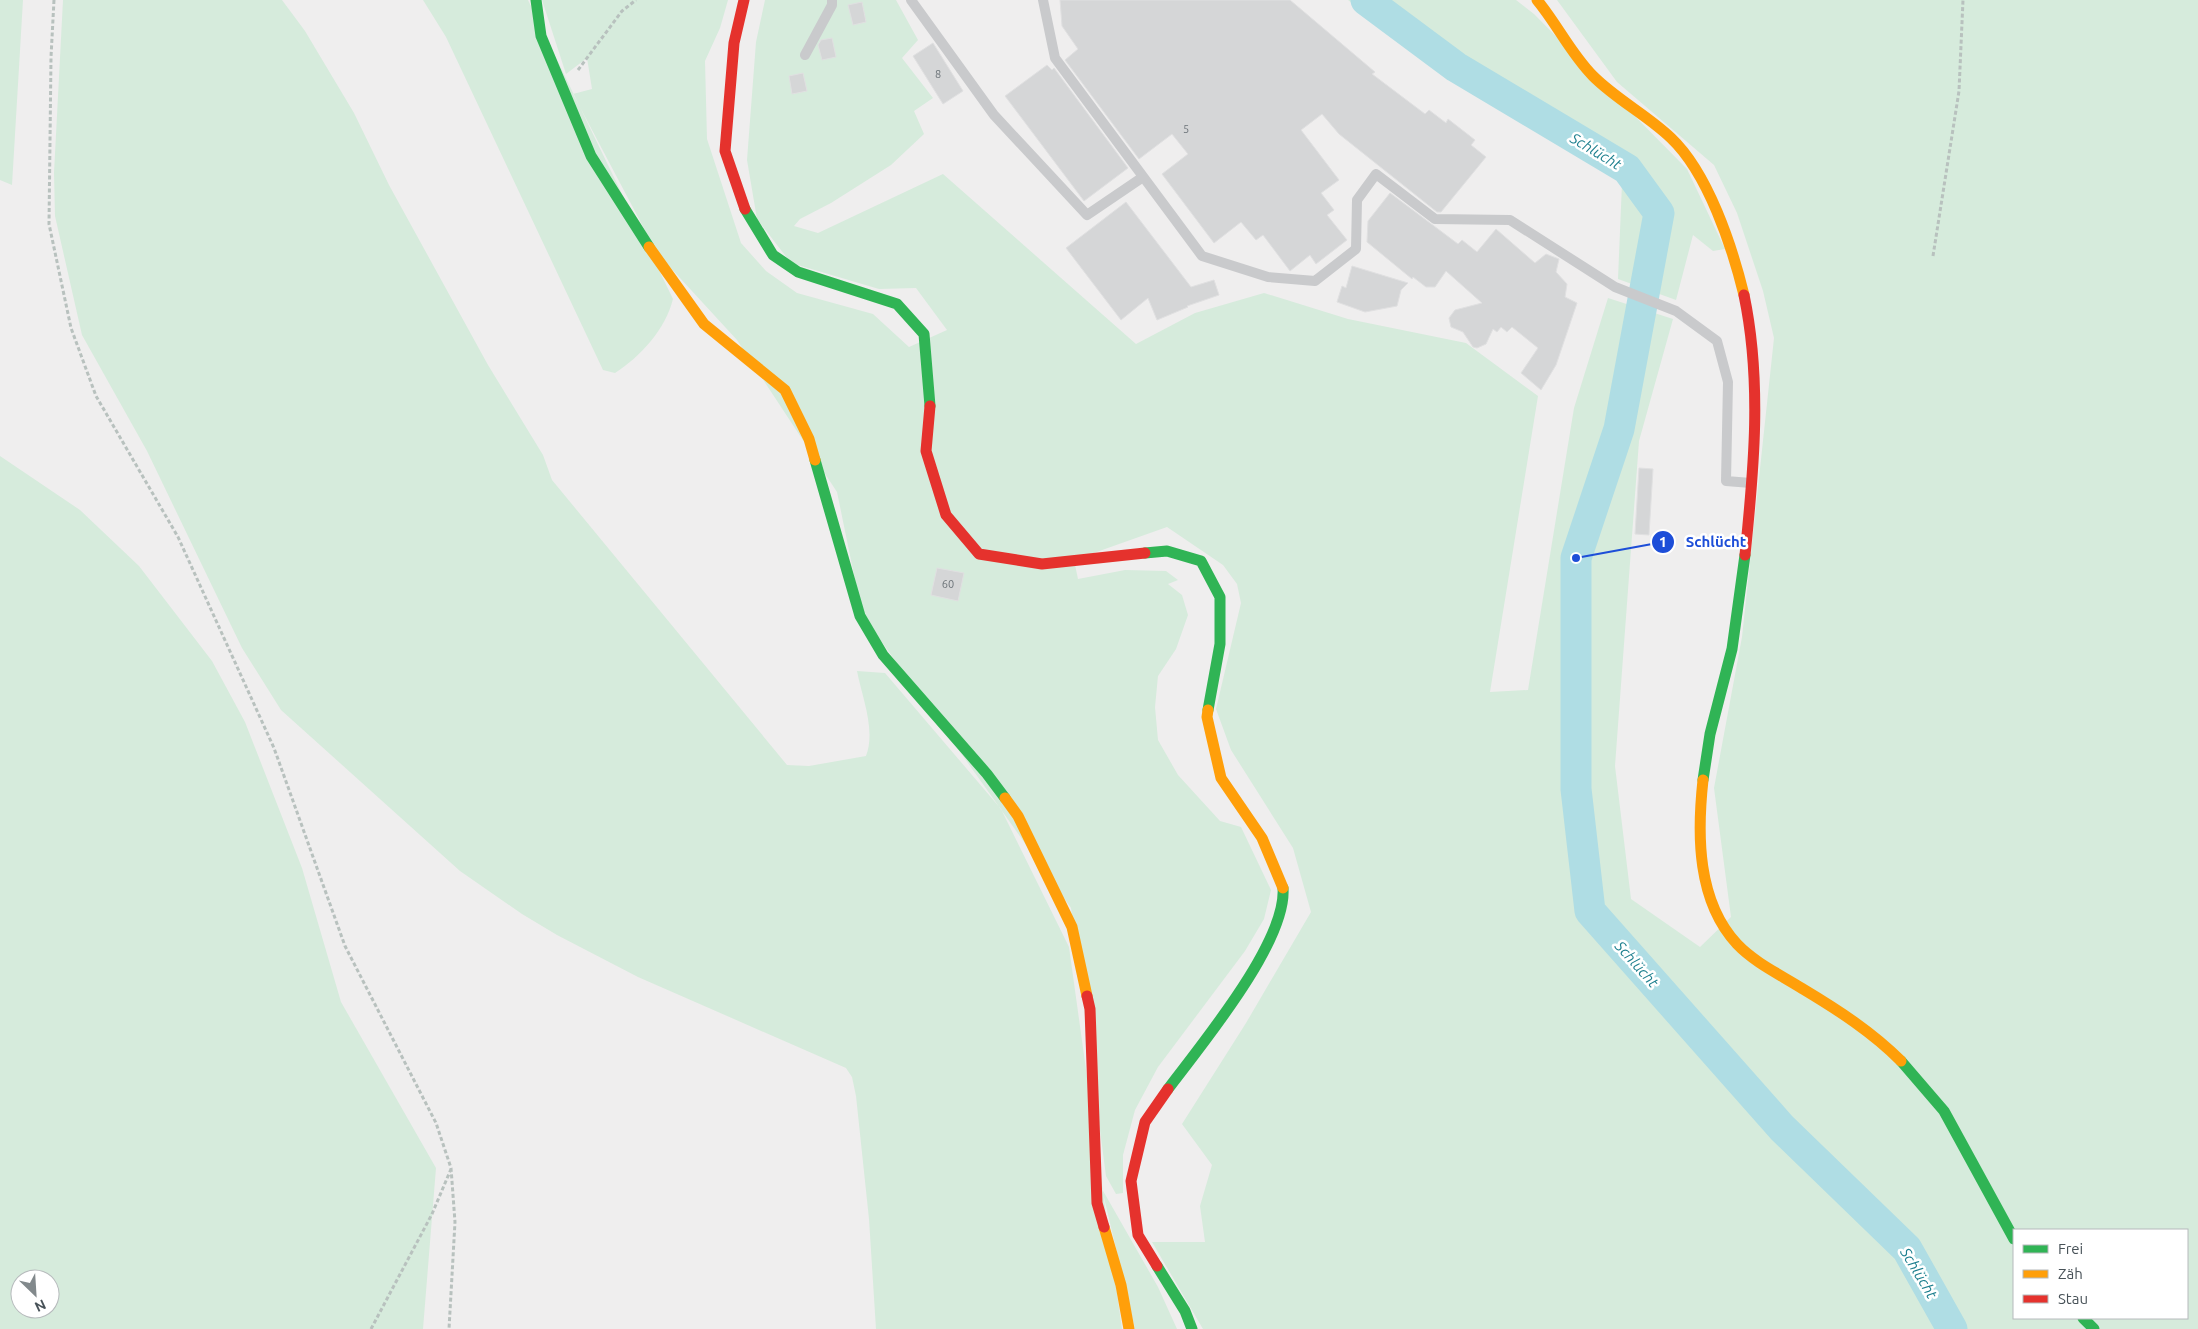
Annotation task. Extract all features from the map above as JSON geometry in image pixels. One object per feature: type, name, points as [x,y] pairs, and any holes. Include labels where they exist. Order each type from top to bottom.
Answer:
[{"type":"street","points":[[536,0],[541,36],[591,156],[657,260],[704,324],[785,390],[809,439],[860,616],[883,654],[987,774],[1018,816],[1072,927],[1090,1009],[1097,1203],[1121,1285],[1129,1329]]},
{"type":"street","points":[[744,0],[734,43],[725,151],[743,207],[773,255],[798,272],[897,304],[924,334],[930,406],[926,452],[946,515],[979,554],[1042,564],[1168,551],[1201,561],[1220,597],[1220,644],[1207,717],[1221,778],[1262,838],[1284,890],[1274,933],[1249,978],[1144,1122],[1131,1182],[1138,1235],[1186,1311],[1192,1329]]},
{"type":"street","points":[[1537,0],[1568,46],[1592,75],[1612,94],[1662,130],[1681,148],[1696,171],[1715,211],[1735,265],[1745,299],[1752,342],[1755,415],[1752,483],[1741,600],[1729,665],[1714,716],[1702,783],[1699,822],[1703,870],[1710,900],[1734,940],[1765,965],[1855,1021],[1891,1051],[1916,1077],[1942,1109],[2013,1237]]},
{"type":"street","points":[[2084,1319],[2094,1329]]},
{"type":"lane","points":[[805,55],[832,6],[832,0]]},
{"type":"lane","points":[[911,0],[994,115],[1086,215],[1143,177]]},
{"type":"lane","points":[[1043,0],[1055,58],[1202,256],[1268,277],[1315,281],[1356,249],[1357,200],[1376,174],[1435,219],[1510,220],[1615,287],[1676,311],[1717,341],[1728,382],[1726,481],[1752,483]]},
{"type":"path","points":[[54,0],[51,57],[49,224],[71,328],[96,396],[178,537],[274,748],[345,946],[436,1123],[451,1168],[455,1222],[449,1329]]},
{"type":"path","points":[[564,89],[622,11],[636,0]]},
{"type":"path","points":[[1933,256],[1959,91],[1963,0]]},
{"type":"path","points":[[371,1329],[432,1214],[451,1168]]},
{"type":"green space","points":[[0,0],[23,0],[12,185],[0,180]]},
{"type":"green space","points":[[63,0],[282,0],[305,31],[354,113],[389,185],[488,365],[543,455],[552,480],[787,765],[809,766],[866,756],[869,746],[869,725],[857,671],[885,673],[1001,809],[1069,947],[1122,1329],[876,1329],[869,1219],[856,1096],[852,1077],[846,1068],[638,977],[557,935],[522,914],[460,871],[281,710],[242,648],[147,451],[82,335],[55,216],[54,173]]},
{"type":"green space","points":[[423,0],[528,0],[673,299],[664,321],[651,341],[634,359],[615,373],[603,370],[446,37]]},
{"type":"green space","points":[[542,0],[728,0],[720,28],[705,61],[707,139],[741,243],[766,271],[797,293],[873,314],[909,347],[947,330],[916,288],[879,289],[791,263],[757,219],[747,160],[756,42],[765,0],[896,0],[918,40],[902,58],[933,98],[914,111],[924,134],[891,165],[831,203],[800,219],[794,226],[818,233],[943,174],[1136,344],[1195,313],[1264,293],[1348,319],[1466,343],[1538,396],[1490,692],[1528,690],[1574,408],[1608,298],[1673,319],[1639,441],[1615,766],[1631,899],[1700,947],[1731,917],[1714,788],[1742,637],[1774,338],[1763,291],[1737,213],[1714,165],[1617,82],[1557,0],[2198,0],[2198,1329],[1203,1329],[1152,1242],[1205,1242],[1200,1206],[1212,1165],[1182,1124],[1246,1023],[1311,912],[1293,848],[1231,750],[1216,709],[1241,603],[1237,584],[1223,565],[1167,527],[1074,560],[1078,579],[1125,570],[1166,571],[1178,580],[1168,584],[1182,595],[1188,615],[1176,649],[1158,676],[1155,707],[1158,740],[1178,775],[1220,821],[1241,827],[1271,890],[1264,919],[1245,951],[1158,1067],[1135,1110],[1123,1155],[1123,1193],[1116,1194],[1106,1176],[1071,908],[862,614],[837,492],[737,340],[657,253],[573,94],[592,89],[587,58],[566,74]]},
{"type":"green space","points":[[1348,0],[1516,0],[1534,14],[1687,169],[1725,249],[1713,251],[1693,235],[1676,300],[1618,279],[1622,183],[1428,60]]},
{"type":"green space","points":[[0,456],[80,510],[139,566],[212,661],[245,722],[302,868],[341,1002],[436,1168],[423,1329],[0,1329]]},
{"type":"green space","points":[[1102,1189],[1158,1287],[1177,1329],[1135,1329]]},
{"type":"building","points":[[1060,0],[1290,0],[1375,72],[1372,74],[1425,114],[1429,110],[1446,123],[1448,119],[1475,140],[1471,145],[1486,157],[1441,212],[1437,212],[1339,134],[1322,114],[1301,130],[1339,180],[1321,193],[1334,210],[1327,215],[1347,240],[1316,264],[1310,255],[1290,271],[1263,235],[1256,240],[1241,222],[1214,243],[1162,174],[1188,154],[1172,134],[1139,159],[1065,60],[1078,49],[1062,26]]},
{"type":"building","points":[[862,2],[866,22],[853,25],[848,5]]},
{"type":"building","points":[[832,38],[836,57],[822,60],[818,45],[821,40]]},
{"type":"building","points":[[933,43],[963,91],[943,104],[913,56]]},
{"type":"building","points":[[1047,65],[1052,70],[1054,68],[1128,168],[1084,201],[1005,96]]},
{"type":"building","points":[[803,73],[807,91],[792,94],[789,76]]},
{"type":"building","points":[[1390,193],[1458,244],[1462,240],[1477,252],[1496,229],[1535,263],[1546,254],[1559,259],[1556,272],[1567,284],[1565,297],[1577,303],[1556,365],[1541,390],[1521,373],[1538,348],[1512,327],[1507,332],[1501,327],[1497,332],[1493,329],[1486,344],[1477,348],[1473,347],[1463,332],[1451,327],[1449,318],[1455,310],[1482,303],[1446,271],[1435,287],[1426,287],[1413,277],[1412,279],[1367,242],[1368,221]]},
{"type":"building","points":[[1126,202],[1191,287],[1214,280],[1219,295],[1187,306],[1157,320],[1148,298],[1121,320],[1066,248]]},
{"type":"building","points":[[1352,266],[1408,283],[1401,290],[1397,306],[1365,312],[1337,302],[1342,286],[1346,288]]},
{"type":"building","points":[[1639,468],[1653,469],[1649,535],[1635,534]]},
{"type":"building","points":[[937,568],[964,573],[958,601],[931,595]]},
{"type":"waterway","name":"Schlücht","points":[[1366,0],[1456,67],[1627,169],[1659,213],[1619,429],[1576,558],[1576,789],[1590,911],[1782,1128],[1907,1249],[1952,1329]]},
{"type":"traffic: fast","points":[[536,0],[541,36],[591,156],[649,247]]},
{"type":"traffic: fast","points":[[745,209],[773,255],[798,272],[897,304],[924,334],[930,406]]},
{"type":"traffic: fast","points":[[815,460],[860,616],[883,655],[987,774],[1005,798]]},
{"type":"traffic: fast","points":[[1145,553],[1167,551],[1201,561],[1220,597],[1220,644],[1208,710]]},
{"type":"traffic: fast","points":[[1703,780],[1710,734],[1732,649],[1745,555]]},
{"type":"traffic: fast","points":[[1168,1089],[1220,1020],[1257,964],[1281,910],[1283,888]]},
{"type":"traffic: fast","points":[[1901,1061],[1944,1111],[2013,1237]]},
{"type":"traffic: fast","points":[[1157,1266],[1185,1311],[1192,1329]]},
{"type":"traffic: fast","points":[[2084,1319],[2094,1329]]},
{"type":"traffic: slow","points":[[1537,0],[1593,76],[1671,138],[1696,170],[1717,211],[1733,255],[1744,295]]},
{"type":"traffic: slow","points":[[649,247],[704,324],[785,390],[809,439],[815,460]]},
{"type":"traffic: slow","points":[[1208,710],[1207,717],[1221,778],[1262,838],[1283,888]]},
{"type":"traffic: slow","points":[[1703,780],[1700,823],[1703,866],[1707,888],[1714,908],[1724,927],[1744,951],[1854,1022],[1901,1061]]},
{"type":"traffic: slow","points":[[1005,798],[1018,816],[1072,927],[1087,996]]},
{"type":"traffic: slow","points":[[1104,1227],[1121,1285],[1129,1329]]},
{"type":"traffic: jam","points":[[744,0],[734,43],[725,151],[745,209]]},
{"type":"traffic: jam","points":[[1744,295],[1750,327],[1755,392],[1755,425],[1745,555]]},
{"type":"traffic: jam","points":[[930,406],[926,451],[946,515],[979,554],[1042,564],[1145,553]]},
{"type":"traffic: jam","points":[[1087,996],[1090,1009],[1097,1203],[1104,1227]]},
{"type":"traffic: jam","points":[[1157,1266],[1138,1235],[1131,1181],[1145,1122],[1168,1089]]},
{"type":"place","name":"Schlücht","points":[[1576,558]]}]
